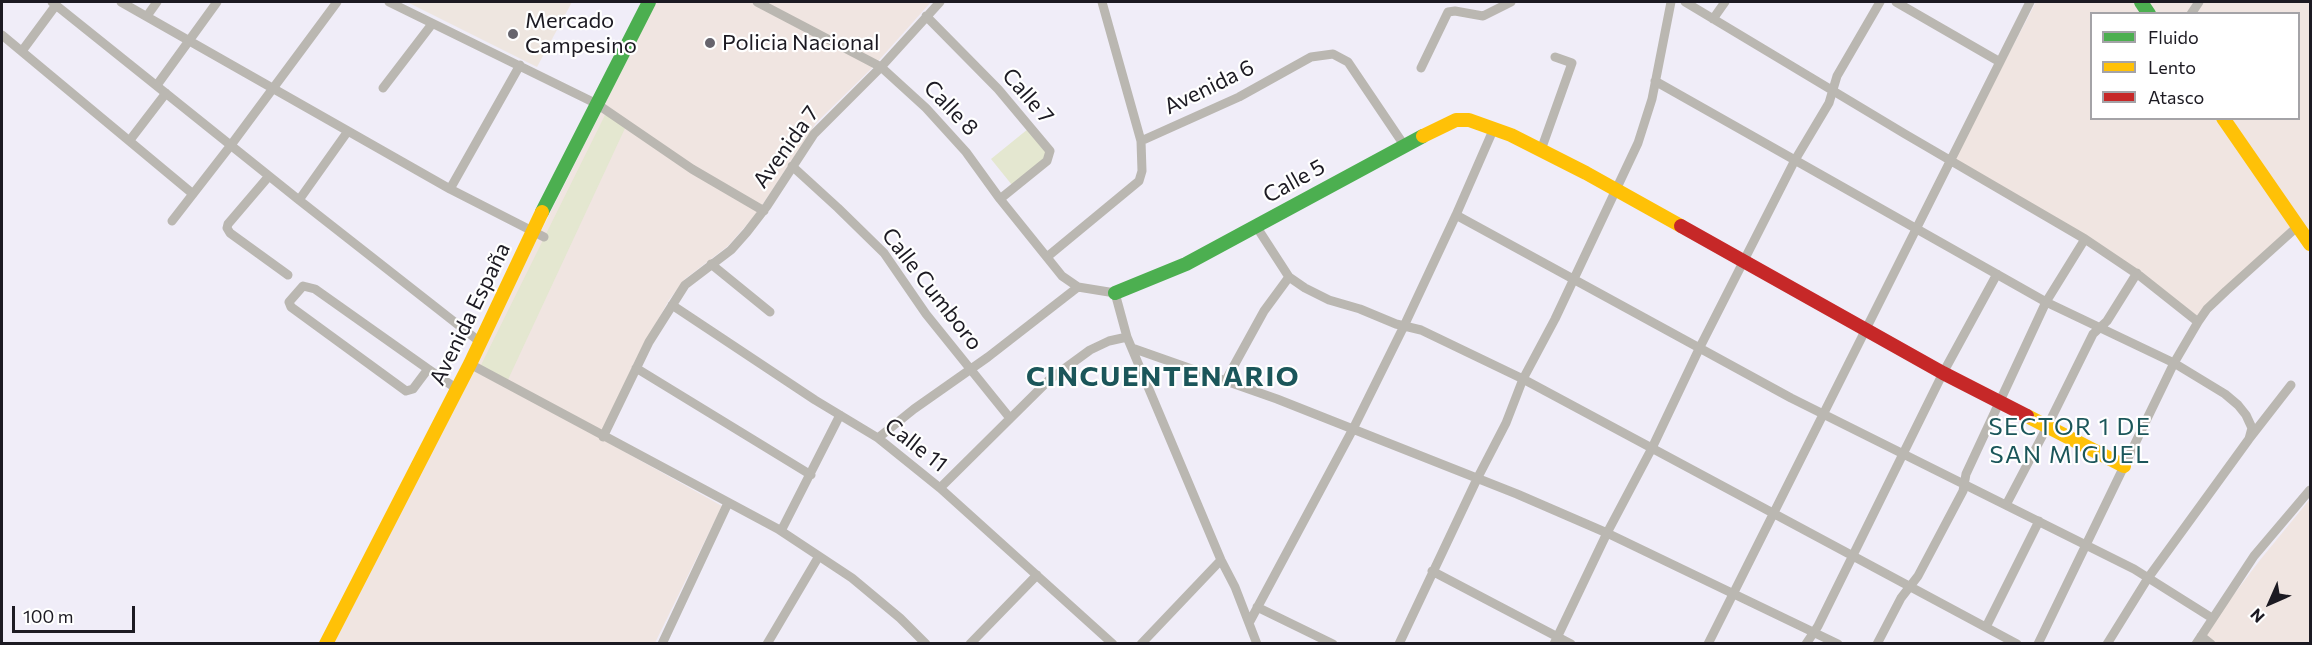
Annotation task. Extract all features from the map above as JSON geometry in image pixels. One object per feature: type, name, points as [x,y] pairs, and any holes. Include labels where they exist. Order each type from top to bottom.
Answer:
[{"type":"main road","name":"Avenida España","points":[[602,107],[648,2]]},
{"type":"main road","name":"Avenida España","points":[[339,644],[538,234],[602,107],[661,2]]},
{"type":"main road","name":"Calle 5","points":[[1115,293],[1186,264],[1404,145],[1456,120],[1469,120],[1494,128],[1541,150],[1617,190],[1943,373],[2124,466]]},
{"type":"main road","points":[[2224,120],[2310,244]]},
{"type":"main road","name":"Avenida España","points":[[326,644],[457,389],[475,367],[480,342],[538,234]]},
{"type":"street","points":[[121,2],[450,189],[538,234]]},
{"type":"street","points":[[147,16],[157,2]]},
{"type":"street","points":[[157,85],[217,2]]},
{"type":"street","points":[[172,221],[337,2]]},
{"type":"street","points":[[389,2],[602,107],[692,169],[764,211]]},
{"type":"street","name":"Calle 8","points":[[757,2],[881,67],[926,108],[966,152],[1000,200],[1062,276],[1078,287]]},
{"type":"street","name":"Avenida 7","points":[[603,437],[649,342],[685,285],[731,250],[764,211],[792,166],[826,121],[881,67],[940,2]]},
{"type":"street","points":[[1047,257],[1139,181],[1142,171],[1141,141],[1102,2]]},
{"type":"street","points":[[1421,68],[1448,12],[1483,16],[1511,2]]},
{"type":"street","points":[[1399,644],[1638,143],[1655,81],[1671,2]]},
{"type":"street","points":[[1685,2],[2085,239],[2137,273],[2198,322]]},
{"type":"street","points":[[1713,19],[1725,2]]},
{"type":"street","points":[[1556,640],[1607,533],[1652,448],[1700,347],[1795,160],[1829,103],[1837,76],[1880,2]]},
{"type":"street","points":[[1896,2],[2000,62]]},
{"type":"street","points":[[1707,644],[2030,2]]},
{"type":"street","points":[[22,51],[54,3],[480,342]]},
{"type":"street","name":"Calle 7","points":[[926,16],[998,89],[1050,151],[1047,161],[1000,200]]},
{"type":"street","points":[[383,88],[432,24]]},
{"type":"street","points":[[2,35],[193,194]]},
{"type":"street","name":"Avenida 6","points":[[1141,141],[1239,97],[1311,57],[1333,54],[1348,62],[1404,145]]},
{"type":"street","points":[[1541,150],[1572,63],[1555,57]]},
{"type":"street","points":[[450,189],[520,65]]},
{"type":"street","points":[[1655,81],[2046,302],[2174,363],[2225,394],[2238,405],[2252,428],[2249,439]]},
{"type":"street","points":[[130,140],[166,93]]},
{"type":"street","points":[[1249,623],[1353,429],[1404,326],[1494,128]]},
{"type":"street","points":[[299,200],[348,131]]},
{"type":"street","name":"Calle Cumboro","points":[[792,166],[884,253],[926,314],[1010,417]]},
{"type":"street","points":[[269,176],[228,224],[228,228],[230,233],[288,275]]},
{"type":"street","points":[[1456,215],[1822,413],[2086,543],[2212,618]]},
{"type":"street","points":[[1256,226],[1289,277],[1322,297],[1421,330],[1523,380],[2014,643]]},
{"type":"street","points":[[2038,644],[2174,363],[2198,322],[2226,291],[2298,226]]},
{"type":"street","points":[[1877,644],[1909,587],[1918,576],[1963,491],[1966,474],[2046,302],[2085,239]]},
{"type":"street","points":[[711,264],[770,312]]},
{"type":"street","points":[[2006,505],[2048,427],[2093,334],[2107,321],[2137,273]]},
{"type":"street","points":[[1806,644],[1853,556],[1943,373],[1997,274]]},
{"type":"street","points":[[1226,380],[1264,311],[1289,277]]},
{"type":"street","points":[[428,369],[413,388],[406,391],[291,307],[289,302],[303,286],[315,289],[457,389]]},
{"type":"street","points":[[878,438],[1078,287],[1115,293],[1132,348],[1221,560],[1235,587],[1257,644]]},
{"type":"street","name":"Calle 11","points":[[672,305],[878,438],[940,488],[1113,644]]},
{"type":"street","points":[[940,488],[1049,380],[1079,357],[1109,341],[1128,337]]},
{"type":"street","points":[[1132,348],[1226,380],[1353,429],[1607,533],[1838,644]]},
{"type":"street","points":[[475,367],[782,531],[852,578],[900,618],[926,644]]},
{"type":"street","points":[[636,368],[811,476]]},
{"type":"street","points":[[2107,644],[2148,578],[2249,439],[2291,386]]},
{"type":"street","points":[[782,531],[840,415]]},
{"type":"street","points":[[2211,644],[2198,640],[2254,556],[2310,490]]},
{"type":"street","points":[[662,644],[728,503]]},
{"type":"street","points":[[1986,627],[2040,521]]},
{"type":"street","points":[[767,644],[819,556]]},
{"type":"street","points":[[1141,644],[1221,560]]},
{"type":"street","points":[[1432,571],[1556,640],[1571,644]]},
{"type":"street","points":[[970,644],[1037,575]]},
{"type":"street","points":[[1257,607],[1333,644]]},
{"type":"shaded area","name":"Mercado Campesino","points":[[407,2],[572,2],[537,67]]},
{"type":"shaded area","points":[[656,2],[931,2],[872,68],[816,123],[757,213],[728,246],[685,279],[669,300],[634,363],[600,438],[722,506],[655,643],[334,644]]},
{"type":"shaded area","points":[[2036,2],[2310,2],[2310,250],[2293,226],[2196,318],[2182,305],[1953,160]]},
{"type":"shaded area","points":[[2310,499],[2310,643],[2215,643],[2203,635],[2260,560]]},
{"type":"green space","points":[[607,111],[627,124],[506,384],[479,369]]},
{"type":"green space","points":[[1028,129],[1049,155],[1012,185],[991,159]]},
{"type":"traffic: fast","points":[[542,212],[649,2]]},
{"type":"traffic: fast","points":[[2141,2],[2148,12]]},
{"type":"traffic: fast","points":[[1115,293],[1186,264],[1423,136]]},
{"type":"traffic: slow","points":[[1423,136],[1456,120],[1469,120],[1511,135],[1586,173],[1681,226]]},
{"type":"traffic: slow","points":[[2224,120],[2310,244]]},
{"type":"traffic: slow","points":[[326,644],[470,364],[542,212]]},
{"type":"traffic: slow","points":[[2027,416],[2124,466]]},
{"type":"traffic: jam","points":[[1681,226],[1943,373],[2027,416]]},
{"type":"place","name":"Mercado Campesino","points":[[513,34]]},
{"type":"place","name":"Policia Nacional","points":[[710,43]]},
{"type":"district","name":"CINCUENTENARIO","points":[[1163,377]]},
{"type":"district","name":"SECTOR 1 DE SAN MIGUEL","points":[[2070,441]]}]
